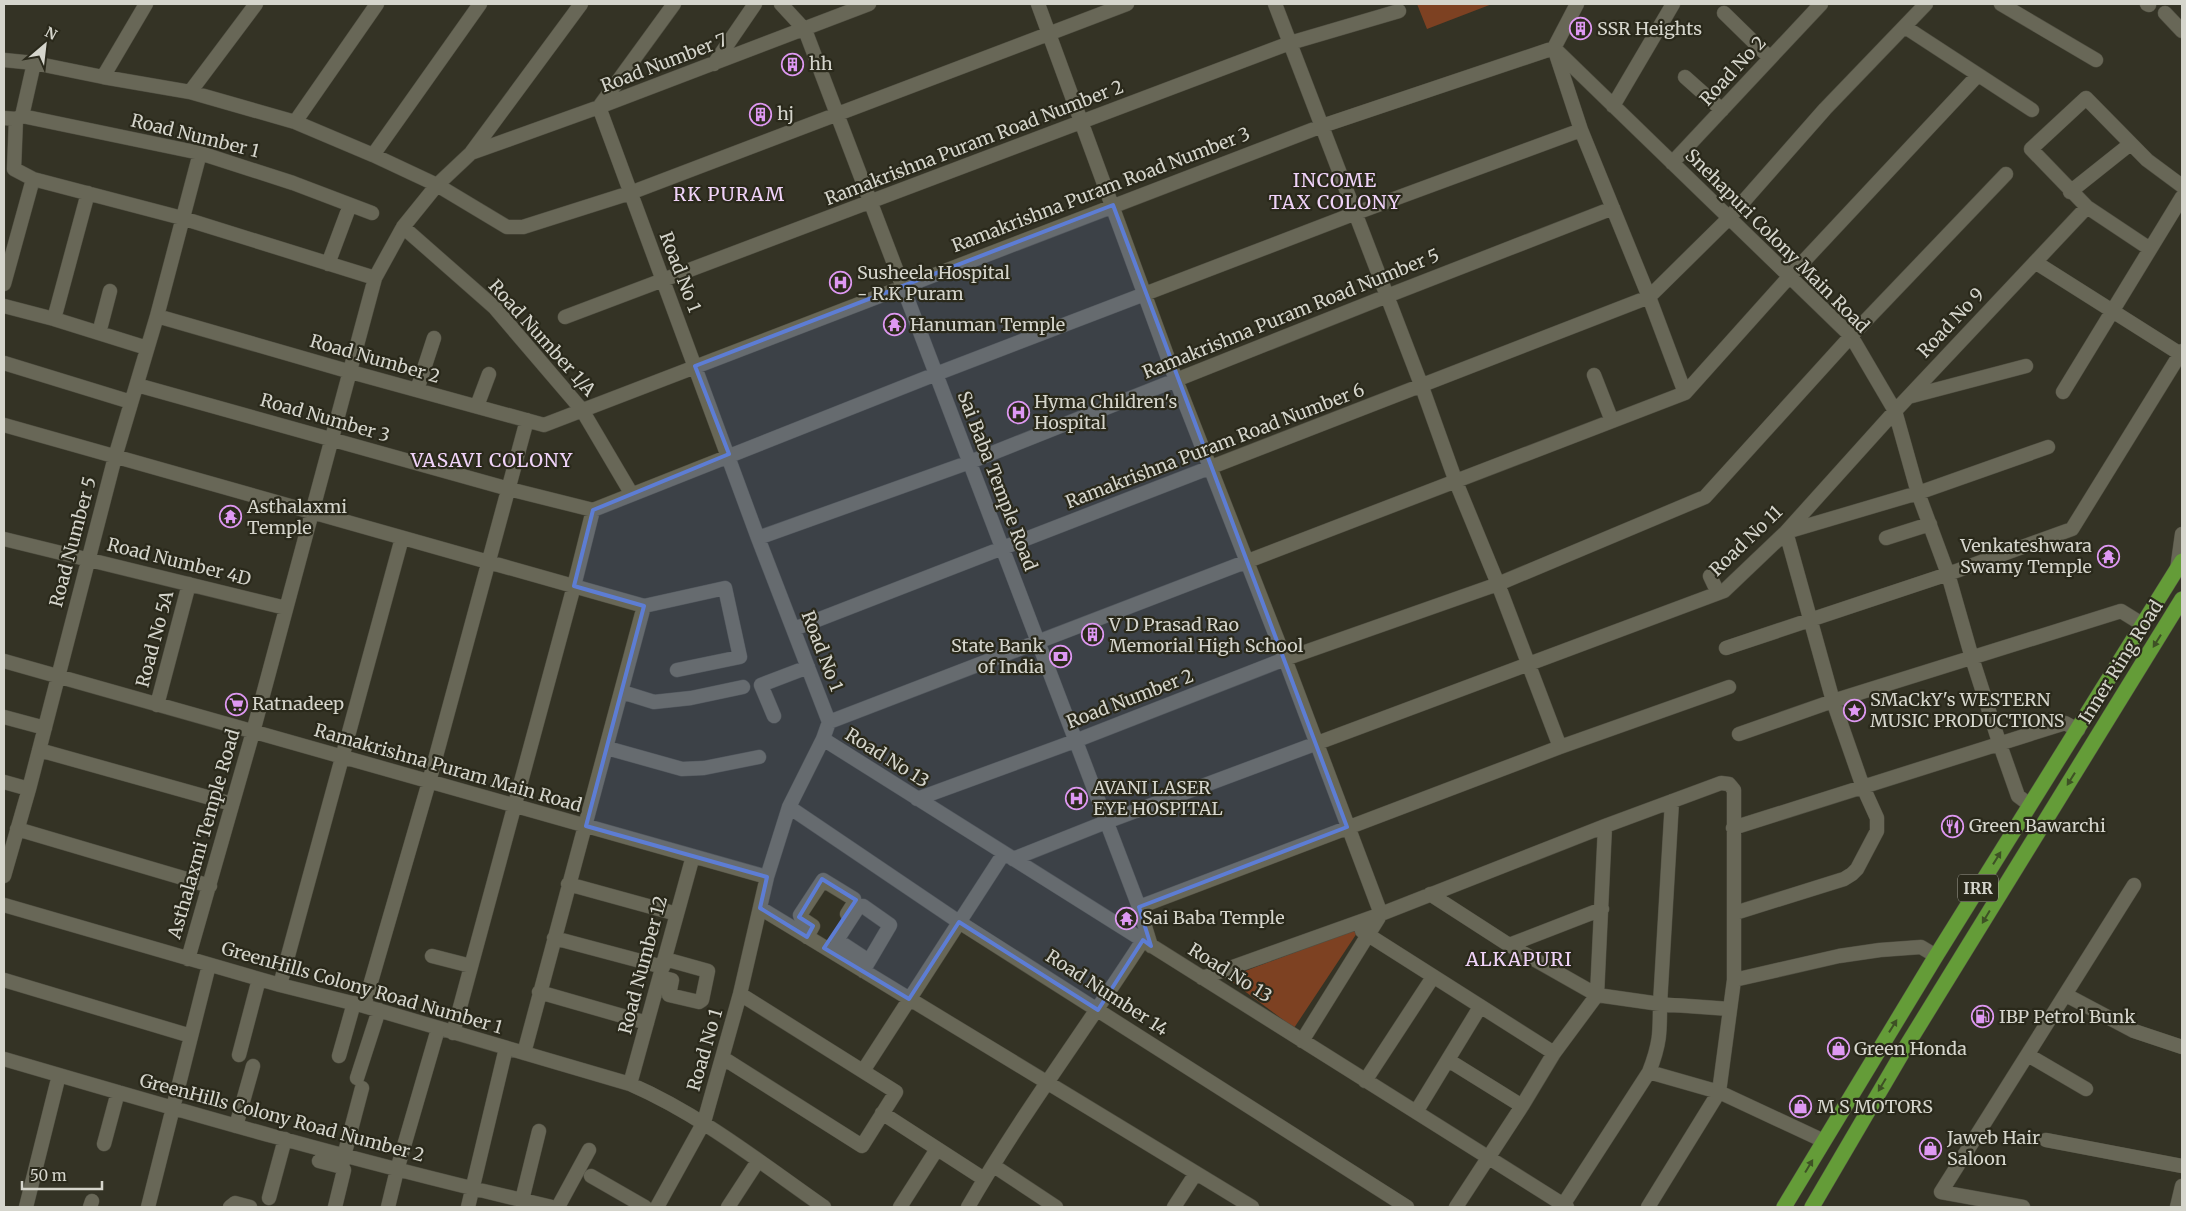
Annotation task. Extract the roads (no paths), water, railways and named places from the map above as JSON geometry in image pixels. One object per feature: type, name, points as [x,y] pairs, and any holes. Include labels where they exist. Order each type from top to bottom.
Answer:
[{"type":"highway","name":"Inner Ring Road","points":[[1784,1207],[1936,956],[2179,566]]},
{"type":"highway","name":"Inner Ring Road","points":[[1812,1207],[1897,1061],[2182,599]]},
{"type":"street","points":[[103,78],[146,4]]},
{"type":"street","points":[[190,92],[256,4]]},
{"type":"street","points":[[295,122],[377,4]]},
{"type":"street","points":[[373,155],[480,4]]},
{"type":"street","points":[[471,153],[581,4]]},
{"type":"street","points":[[599,108],[674,4]]},
{"type":"street","points":[[714,64],[755,4]]},
{"type":"street","points":[[781,4],[805,30]]},
{"type":"street","points":[[841,15],[850,4]]},
{"type":"street","name":"Road Number 7","points":[[471,153],[599,108],[869,4]]},
{"type":"street","points":[[1038,4],[1176,380],[1285,659],[1381,914],[1302,1041]]},
{"type":"street","points":[[4,60],[34,63],[103,78],[190,92],[295,122],[437,185],[500,224],[513,228],[523,227],[630,193],[1127,4]]},
{"type":"street","points":[[1275,4],[1422,387],[1456,482],[1498,584],[1560,747]]},
{"type":"street","points":[[1577,4],[1554,48],[1581,130],[1650,297],[1685,393]]},
{"type":"street","points":[[1613,106],[1673,4]]},
{"type":"street","name":"Road No 2","points":[[1672,163],[1819,4]]},
{"type":"street","points":[[1650,297],[1729,218],[1825,109],[1926,4]]},
{"type":"street","points":[[2001,4],[2096,60]]},
{"type":"street","name":"Ramakrishna Puram Road Number 2","points":[[565,317],[1290,43],[1399,11]]},
{"type":"street","points":[[2165,13],[2182,31]]},
{"type":"street","points":[[1724,14],[1770,58]]},
{"type":"street","points":[[1905,27],[2032,110]]},
{"type":"street","name":"Sai Baba Temple Road","points":[[805,30],[1139,907],[1147,943]]},
{"type":"street","name":"Snehapuri Colony Main Road","points":[[1554,48],[1851,336],[1895,410],[1918,493],[1948,574],[1999,742],[2018,796],[2030,805]]},
{"type":"street","name":"Ramakrishna Puram Road Number 3","points":[[582,410],[1322,126],[1554,48]]},
{"type":"street","points":[[34,63],[14,118],[14,169],[33,179],[182,218],[375,278]]},
{"type":"street","points":[[829,722],[1685,393],[1789,277],[1978,75]]},
{"type":"street","points":[[1685,77],[1722,110]]},
{"type":"street","points":[[2150,249],[2087,207],[2070,192],[2031,149],[2086,98],[2153,166],[2182,186]]},
{"type":"street","name":"Road No 1","points":[[599,108],[729,454],[758,538],[829,722],[823,740],[789,807],[766,877],[740,994],[704,1122],[657,1207]]},
{"type":"street","name":"Road Number 1","points":[[14,118],[200,153],[293,182],[372,213]]},
{"type":"street","points":[[453,1033],[593,510],[729,454],[936,374],[1356,213],[1581,130]]},
{"type":"street","points":[[2070,192],[2130,144]]},
{"type":"street","name":"Road Number 5","points":[[4,876],[8,842],[17,829],[29,789],[114,457],[157,316],[200,153]]},
{"type":"street","name":"Asthalaxmi Temple Road","points":[[188,959],[253,732],[375,278],[403,227],[437,185],[471,153]]},
{"type":"street","name":"Road Number 2","points":[[917,799],[1285,659],[1498,584],[1705,498],[1851,336],[2006,174]]},
{"type":"street","points":[[4,284],[33,179]]},
{"type":"street","points":[[54,319],[88,193]]},
{"type":"street","points":[[2063,392],[2182,197]]},
{"type":"street","points":[[328,264],[350,204]]},
{"type":"street","name":"Road No 9","points":[[1895,410],[2087,207]]},
{"type":"street","name":"Ramakrishna Puram Road Number 5","points":[[758,538],[970,462],[1614,208]]},
{"type":"street","name":"Road Number 1/A","points":[[403,227],[494,307],[582,410],[631,493]]},
{"type":"street","points":[[1726,648],[1948,574],[2072,529],[2182,353],[2035,262]]},
{"type":"street","points":[[99,333],[110,291]]},
{"type":"street","name":"Ramakrishna Puram Road Number 6","points":[[794,629],[1650,297]]},
{"type":"street","points":[[4,306],[54,319],[147,348]]},
{"type":"street","name":"Road Number 2","points":[[157,316],[544,425],[582,410]]},
{"type":"street","points":[[417,390],[434,338]]},
{"type":"street","points":[[4,363],[131,402]]},
{"type":"street","points":[[1908,397],[2026,366]]},
{"type":"street","points":[[477,406],[489,374]]},
{"type":"street","points":[[1594,375],[1612,421]]},
{"type":"street","name":"Road Number 3","points":[[137,385],[509,489],[593,510]]},
{"type":"street","name":"Road No 11","points":[[1008,856],[1106,822],[1724,591],[1786,532],[1895,410]]},
{"type":"street","points":[[339,1056],[359,1004],[429,782],[527,420]]},
{"type":"street","points":[[4,426],[644,606],[725,588],[740,657],[677,670]]},
{"type":"street","points":[[1735,913],[1844,879],[1852,874],[1879,826],[1863,787],[1833,701],[1786,532],[1918,493],[2048,447]]},
{"type":"street","points":[[1886,538],[1930,524]]},
{"type":"street","points":[[2179,566],[2182,534]]},
{"type":"street","points":[[280,985],[344,757],[402,538]]},
{"type":"street","name":"Road Number 4D","points":[[4,539],[286,608]]},
{"type":"street","points":[[1710,576],[1718,593]]},
{"type":"street","name":"Road No 5A","points":[[157,704],[189,584]]},
{"type":"street","points":[[524,1053],[644,606]]},
{"type":"street","points":[[1739,734],[1833,701],[2121,611],[2142,624]]},
{"type":"street","name":"Ramakrishna Puram Main Road","points":[[4,661],[766,877]]},
{"type":"street","points":[[774,716],[761,684],[808,666]]},
{"type":"street","points":[[622,692],[654,702],[691,698],[743,687]]},
{"type":"street","points":[[1139,907],[1560,747],[1729,687]]},
{"type":"street","points":[[4,717],[45,728]]},
{"type":"street","points":[[1733,828],[1999,742],[2065,723],[2078,730]]},
{"type":"street","name":"Road No 13","points":[[823,740],[1565,1206]]},
{"type":"street","points":[[607,748],[682,769],[704,768],[759,757]]},
{"type":"street","points":[[39,750],[232,804]]},
{"type":"street","points":[[4,782],[29,789]]},
{"type":"street","points":[[1202,978],[1381,914],[1672,801],[1721,783],[1729,784],[1734,790],[1734,980],[1719,1092],[1648,1207]]},
{"type":"street","points":[[1565,1206],[1649,1072],[1660,1037],[1660,1004],[1672,801]]},
{"type":"street","name":"Road Number 14","points":[[789,807],[959,922],[1407,1207]]},
{"type":"street","points":[[1456,1207],[1554,1053],[1597,995],[1606,826]]},
{"type":"street","points":[[17,829],[210,886]]},
{"type":"street","name":"Road Number 12","points":[[630,1084],[693,856]]},
{"type":"street","points":[[863,1072],[959,922],[1008,856]]},
{"type":"street","points":[[807,937],[813,926],[801,918],[800,915],[820,882],[825,880],[854,899],[854,902],[824,948]]},
{"type":"street","points":[[568,884],[677,914]]},
{"type":"street","points":[[2023,1207],[1941,1192],[2134,885]]},
{"type":"street","points":[[1430,894],[1509,945],[1597,995],[1660,1004],[1730,1009]]},
{"type":"street","name":"GreenHills Colony Road Number 1","points":[[4,905],[280,985],[359,1004],[438,1029],[630,1084],[661,1098],[704,1122],[758,1162],[806,1202],[824,1207]]},
{"type":"street","points":[[760,908],[824,948],[862,962],[909,999],[1252,1207]]},
{"type":"street","points":[[1509,945],[1602,909]]},
{"type":"street","points":[[1351,924],[1554,1053]]},
{"type":"street","points":[[554,938],[662,968]]},
{"type":"street","points":[[968,1207],[994,1166],[1029,1099],[1047,1083],[1147,943]]},
{"type":"street","points":[[1734,980],[1839,956],[1880,950],[1921,947],[1936,956]]},
{"type":"street","points":[[432,956],[471,966]]},
{"type":"street","points":[[148,1207],[209,965]]},
{"type":"street","points":[[1365,1080],[1433,977]]},
{"type":"street","points":[[239,1055],[259,979]]},
{"type":"street","points":[[4,980],[191,1036]]},
{"type":"street","points":[[539,992],[647,1023]]},
{"type":"street","points":[[723,1058],[862,1146],[896,1092],[740,994]]},
{"type":"street","points":[[2066,995],[2134,1031],[2182,1047]]},
{"type":"street","points":[[1416,1112],[1480,1007]]},
{"type":"street","points":[[336,1207],[344,1170],[343,1161],[360,1083],[379,1010]]},
{"type":"street","points":[[388,1207],[438,1029]]},
{"type":"street","points":[[468,1207],[506,1048]]},
{"type":"street","points":[[2028,1054],[2086,1089]]},
{"type":"street","name":"GreenHills Colony Road Number 2","points":[[4,1059],[285,1139],[323,1158],[397,1170],[552,1207]]},
{"type":"street","points":[[1448,1060],[1522,1106]]},
{"type":"street","points":[[236,1126],[252,1066]]},
{"type":"street","points":[[1649,1072],[1719,1092],[1824,1141]]},
{"type":"street","points":[[26,1207],[59,1075]]},
{"type":"street","points":[[104,1144],[118,1092]]},
{"type":"street","points":[[882,1114],[984,1179]]},
{"type":"street","points":[[522,1200],[539,1131]]},
{"type":"street","points":[[269,1198],[285,1139]]},
{"type":"street","points":[[2046,1140],[2182,1166]]},
{"type":"street","points":[[900,1207],[938,1149]]},
{"type":"street","points":[[558,1207],[590,1150]]},
{"type":"street","points":[[728,1207],[758,1162]]},
{"type":"street","points":[[994,1166],[1056,1207]]},
{"type":"street","points":[[1174,1207],[1196,1173]]},
{"type":"street","points":[[591,1176],[645,1207]]},
{"type":"street","points":[[2177,1207],[2182,1186]]},
{"type":"street","points":[[228,1206],[235,1202],[250,1207]]},
{"type":"place","name":"SSR Heights","points":[[1581,29]]},
{"type":"place","name":"hh","points":[[793,64]]},
{"type":"place","name":"hj","points":[[761,114]]},
{"type":"place","name":"Susheela Hospital - R.K Puram","points":[[841,283]]},
{"type":"place","name":"Hanuman Temple","points":[[894,325]]},
{"type":"place","name":"Hyma Children's Hospital","points":[[1018,412]]},
{"type":"place","name":"Asthalaxmi Temple","points":[[231,517]]},
{"type":"place","name":"Venkateshwara Swamy Temple","points":[[2108,556]]},
{"type":"place","name":"V D Prasad Rao Memorial High School","points":[[1093,635]]},
{"type":"place","name":"State Bank of India","points":[[1060,656]]},
{"type":"place","name":"Ratnadeep","points":[[236,704]]},
{"type":"place","name":"SMaCkY's WESTERN MUSIC PRODUCTIONS","points":[[1854,710]]},
{"type":"place","name":"AVANI LASER EYE HOSPITAL","points":[[1077,798]]},
{"type":"place","name":"Green Bawarchi","points":[[1953,826]]},
{"type":"place","name":"Sai Baba Temple","points":[[1126,918]]},
{"type":"place","name":"IBP Petrol Bunk","points":[[1983,1017]]},
{"type":"place","name":"Green Honda","points":[[1838,1049]]},
{"type":"place","name":"M S MOTORS","points":[[1801,1107]]},
{"type":"place","name":"Jaweb Hair Saloon","points":[[1931,1148]]},
{"type":"district","name":"INCOME TAX COLONY","points":[[1335,191]]},
{"type":"district","name":"RK PURAM","points":[[729,194]]},
{"type":"district","name":"VASAVI COLONY","points":[[492,460]]},
{"type":"district","name":"ALKAPURI","points":[[1519,959]]}]
